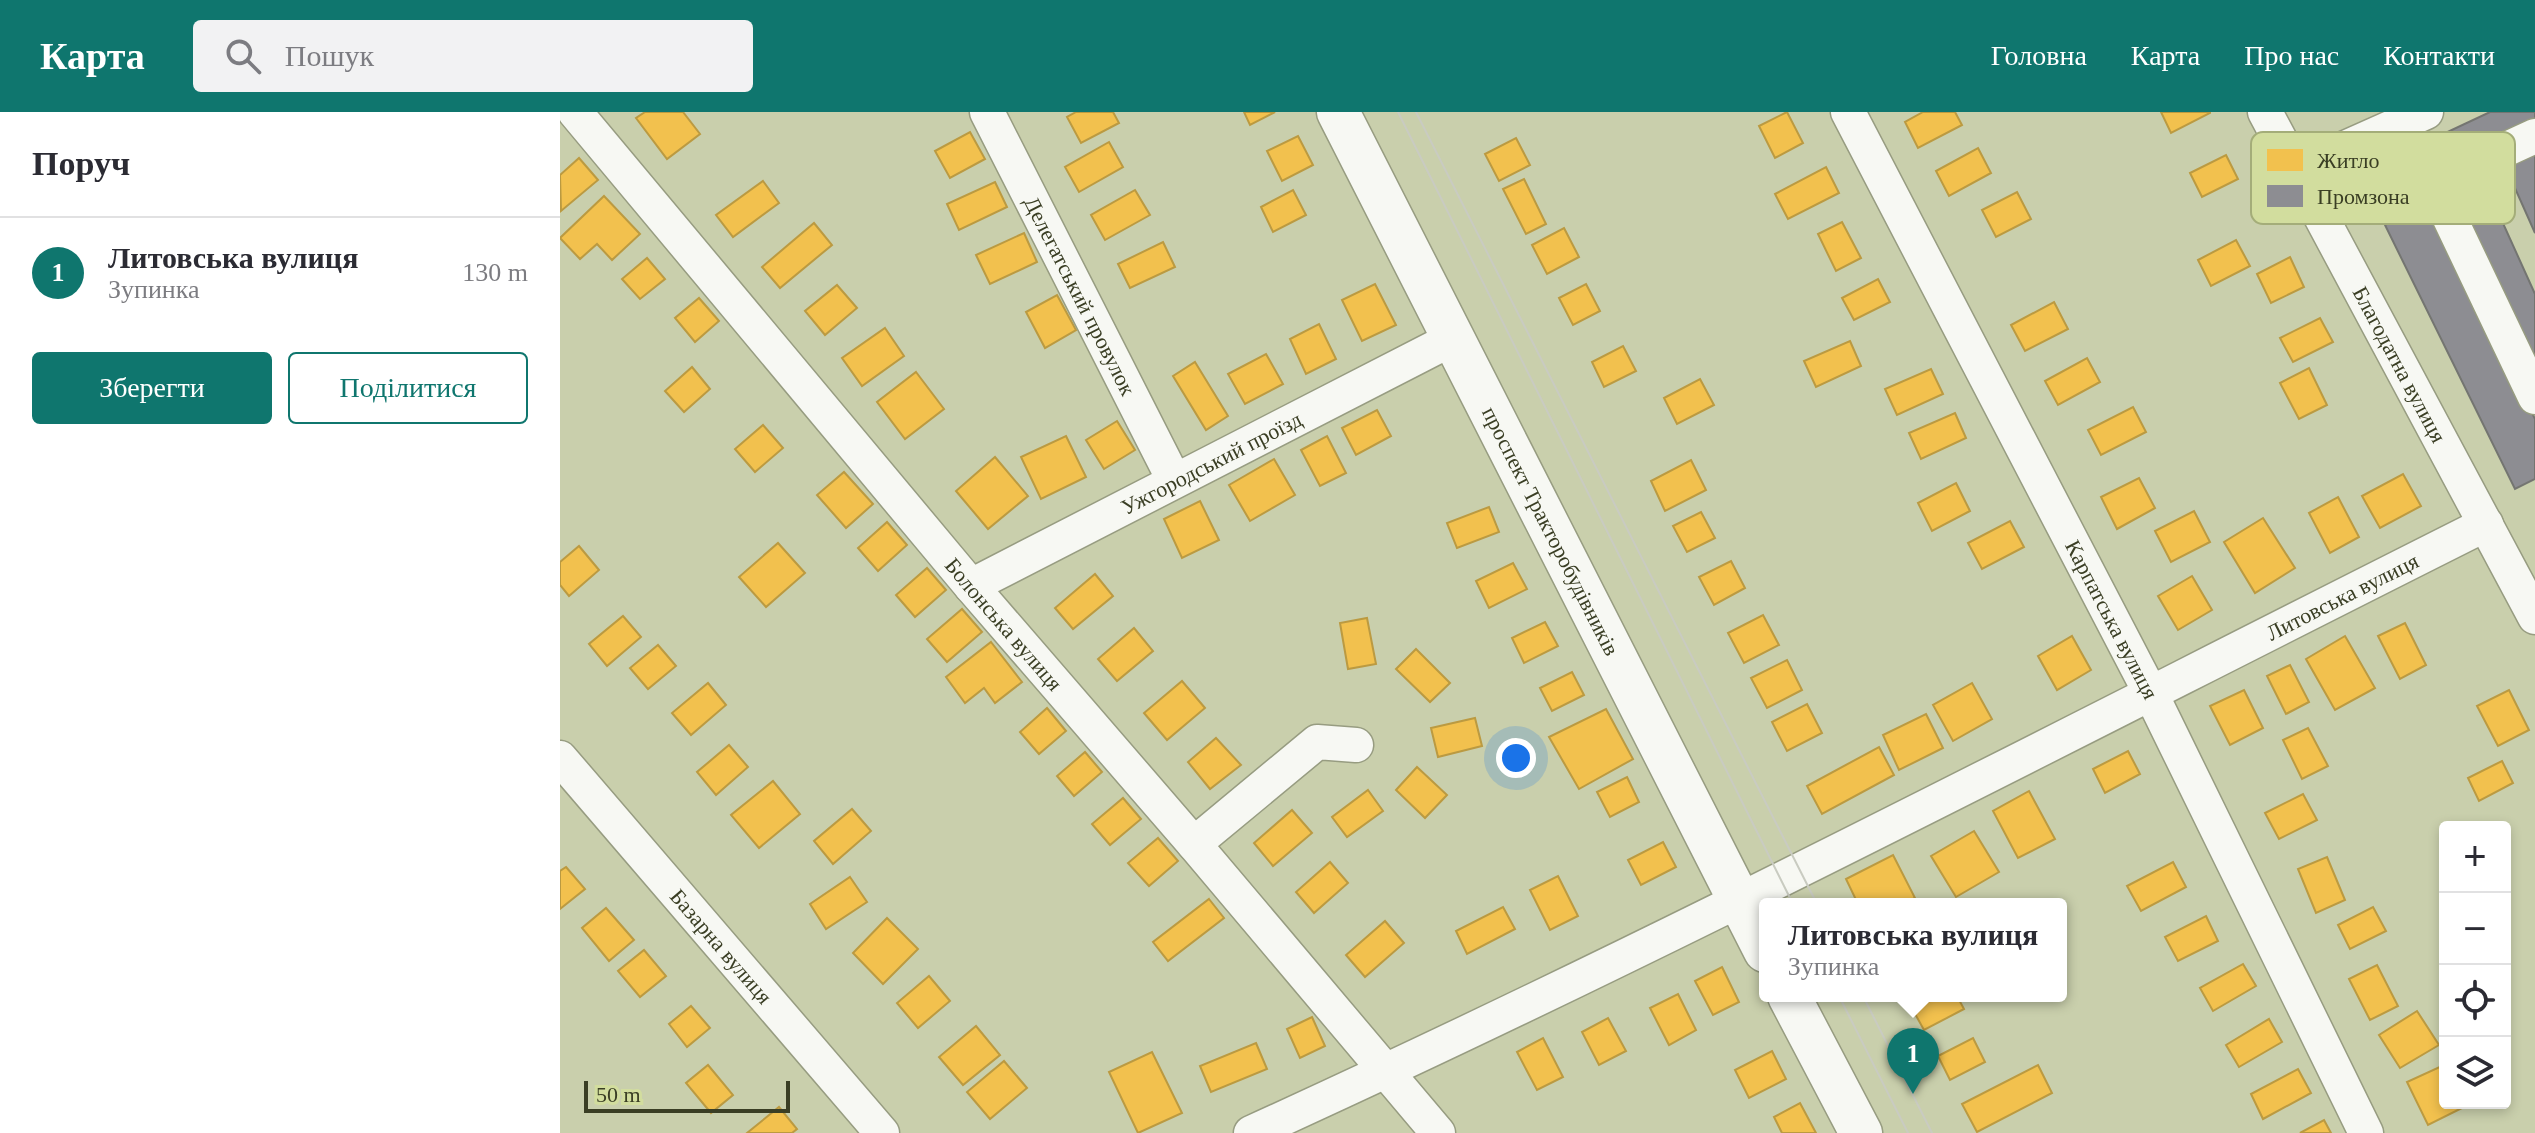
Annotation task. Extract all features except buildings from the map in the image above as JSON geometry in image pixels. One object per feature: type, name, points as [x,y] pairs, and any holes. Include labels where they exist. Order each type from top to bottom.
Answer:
[{"type":"main road","name":"проспект Тракторобудівників","points":[[1338,112],[1759,940]]},
{"type":"main road","points":[[1792,1002],[1861,1133]]},
{"type":"street","name":"Болонська вулиця","points":[[575,112],[971,586],[1438,1133]]},
{"type":"street","name":"Делегатський провулок","points":[[987,112],[1174,480]]},
{"type":"street","name":"Карпатська вулиця","points":[[1848,112],[2150,692],[2366,1133]]},
{"type":"street","name":"Благодатна вулиця","points":[[2265,112],[2276,132]]},
{"type":"street","points":[[2381,132],[2426,112]]},
{"type":"street","points":[[2515,145],[2535,136]]},
{"type":"street","name":"Благодатна вулиця","points":[[2326,224],[2535,617]]},
{"type":"street","points":[[2453,224],[2535,397]]},
{"type":"street","name":"Ужгородський проїзд","points":[[971,586],[1452,339]]},
{"type":"street","name":"Литовська вулиця","points":[[1251,1133],[1738,900],[2486,524]]},
{"type":"street","points":[[1194,844],[1317,742],[1356,745]]},
{"type":"street","name":"Базарна вулиця","points":[[560,758],[882,1133]]},
{"type":"tram line","points":[[1398,112],[1790,898]]},
{"type":"tram line","points":[[1416,112],[1814,898]]},
{"type":"tram line","points":[[1842,1002],[1908,1133]]},
{"type":"tram line","points":[[1866,1002],[1932,1133]]},
{"type":"place","name":"Литовська вулиця","points":[[1913,1094]]}]
